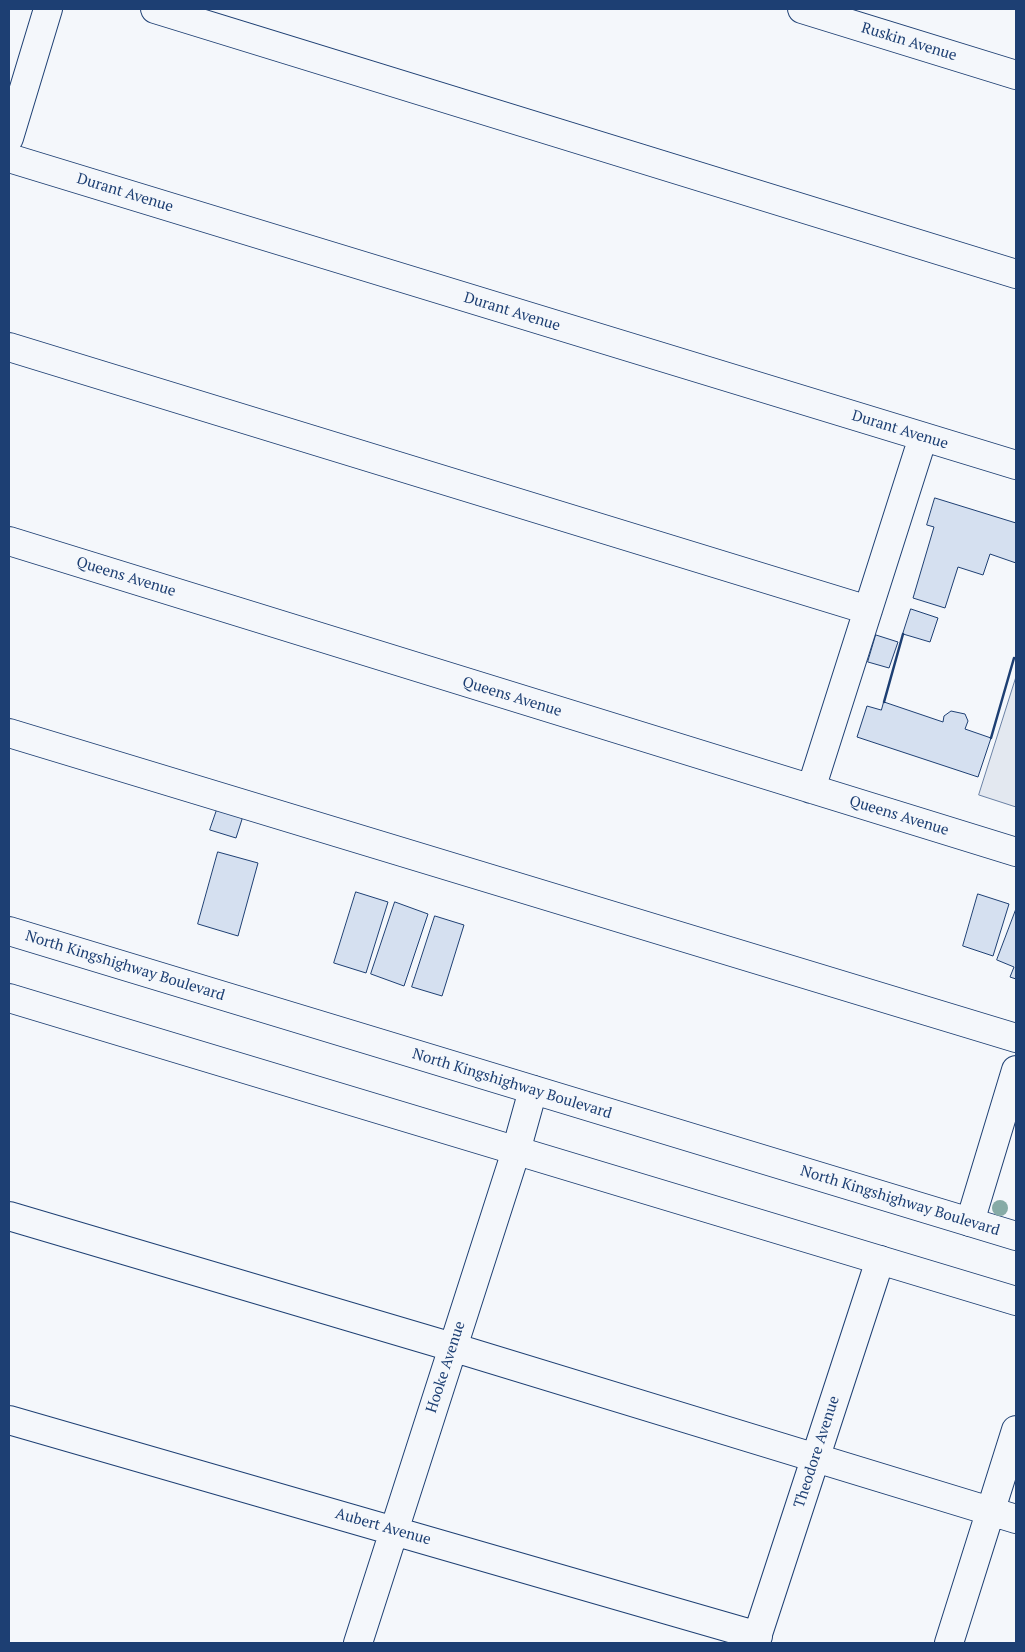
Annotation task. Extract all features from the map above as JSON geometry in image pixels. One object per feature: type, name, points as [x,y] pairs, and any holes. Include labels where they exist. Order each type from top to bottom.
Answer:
[{"type":"street","points":[[9,138],[48,9]]},
{"type":"street","points":[[155,9],[1016,274]]},
{"type":"street","name":"Ruskin Avenue","points":[[802,9],[1016,75]]},
{"type":"street","name":"Durant Avenue","points":[[9,158],[1016,465]]},
{"type":"street","points":[[9,347],[868,610]]},
{"type":"street","points":[[811,789],[923,437]]},
{"type":"street","name":"Queens Avenue","points":[[9,541],[1016,852]]},
{"type":"street","points":[[9,733],[1016,1038]]},
{"type":"street","name":"North Kingshighway Boulevard","points":[[9,931],[1016,1236]]},
{"type":"street","points":[[9,998],[1016,1301]]},
{"type":"street","points":[[970,1222],[1016,1070]]},
{"type":"street","name":"Hooke Avenue","points":[[358,1643],[516,1151],[533,1090]]},
{"type":"street","points":[[9,1216],[452,1347],[1004,1515]]},
{"type":"street","name":"Theodore Avenue","points":[[756,1639],[880,1260]]},
{"type":"street","name":"Aubert Avenue","points":[[9,1420],[393,1530],[756,1639]]},
{"type":"street","points":[[949,1643],[1004,1515],[1016,1430]]},
{"type":"shaded area","points":[[1016,677],[1016,807],[979,795]]},
{"type":"building","points":[[935,498],[1016,523],[1016,563],[990,554],[983,575],[958,567],[945,608],[913,598],[934,527],[927,525]]},
{"type":"building","points":[[911,609],[938,618],[930,642],[903,634]]},
{"type":"building","points":[[876,635],[898,642],[889,668],[868,662]]},
{"type":"building","points":[[884,702],[943,722],[944,716],[951,711],[965,714],[968,721],[965,729],[991,738],[978,777],[857,737],[867,706],[881,710]]},
{"type":"building","points":[[219,804],[244,813],[236,838],[210,830]]},
{"type":"building","points":[[218,852],[258,863],[238,936],[198,924]]},
{"type":"building","points":[[356,892],[388,902],[366,973],[334,963]]},
{"type":"building","points":[[978,894],[1009,904],[993,956],[963,946]]},
{"type":"building","points":[[395,902],[428,914],[404,986],[371,974]]},
{"type":"building","points":[[1016,909],[1016,979],[1010,977],[1014,967],[997,960]]},
{"type":"building","points":[[435,916],[464,925],[442,996],[412,987]]},
{"type":"wall","points":[[884,702],[903,634]]},
{"type":"wall","points":[[991,738],[1014,658]]}]
